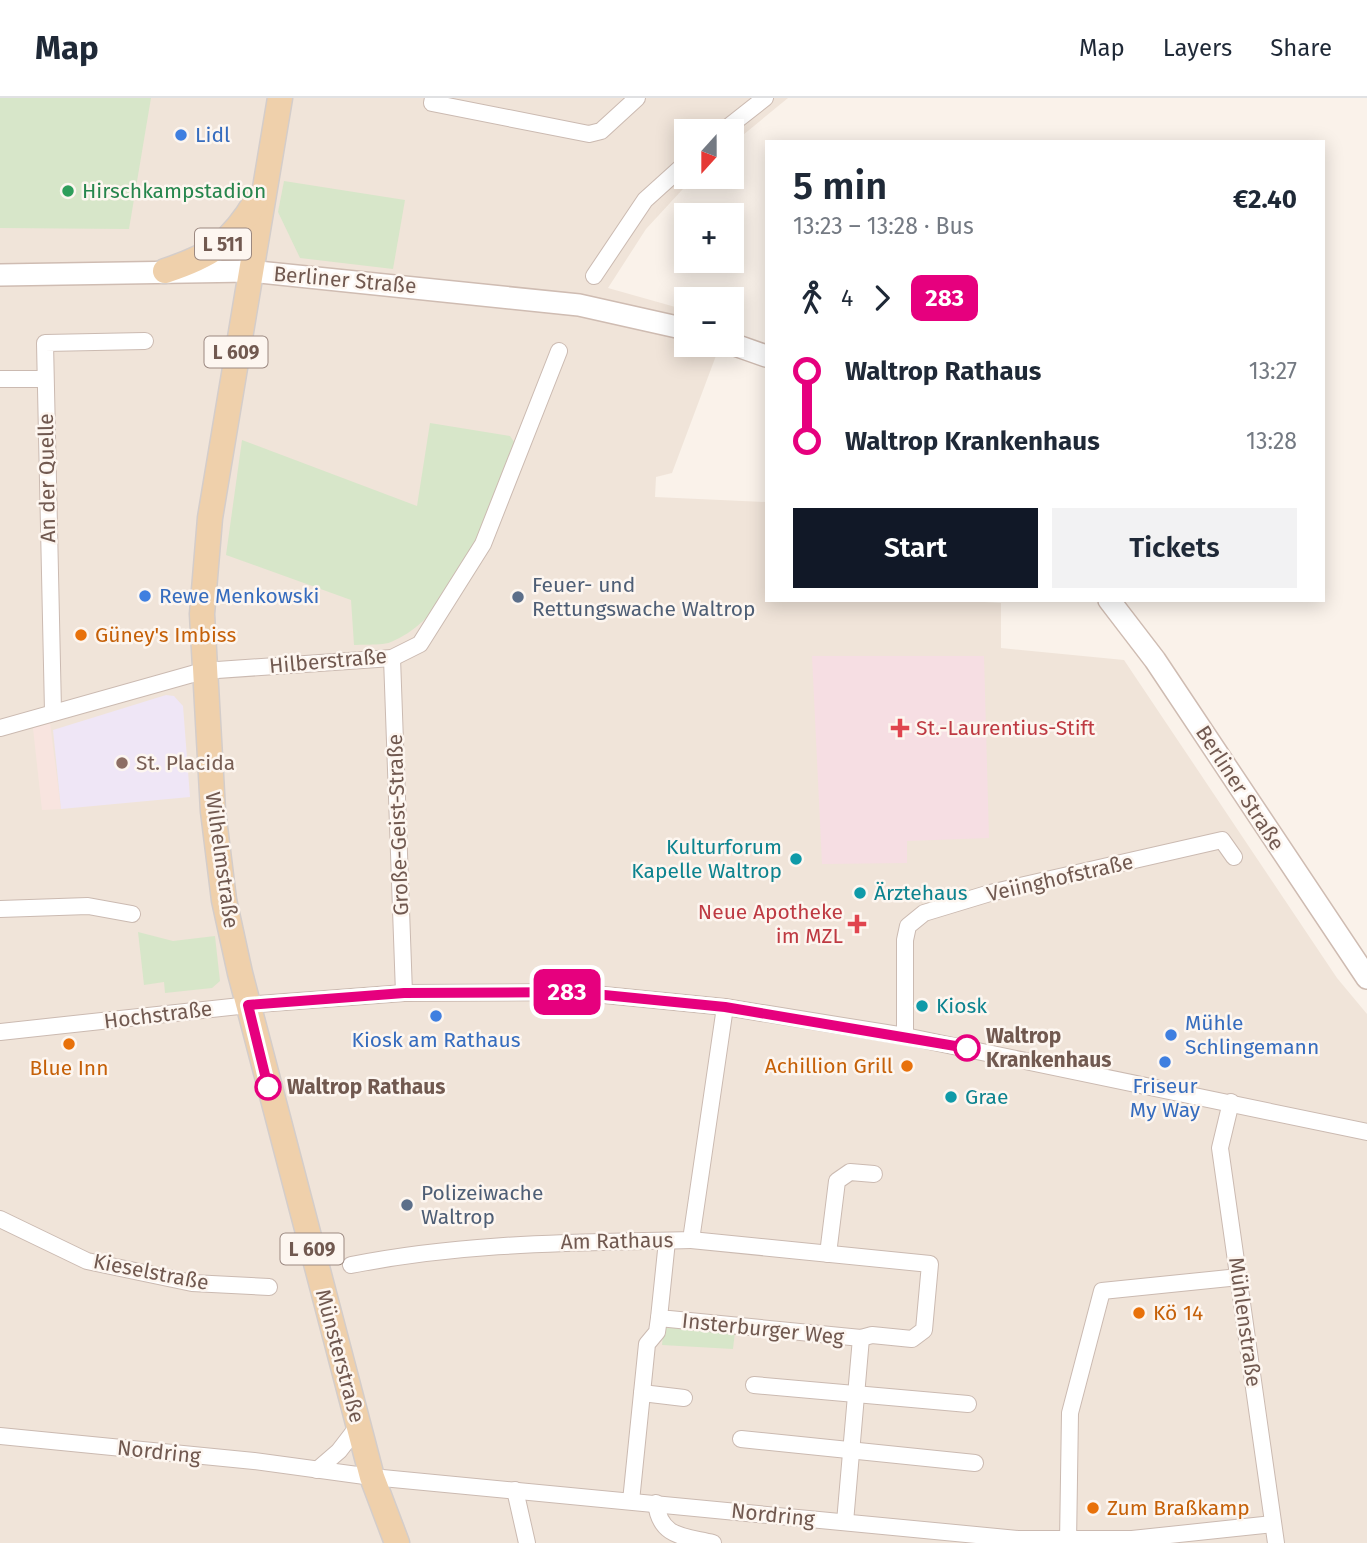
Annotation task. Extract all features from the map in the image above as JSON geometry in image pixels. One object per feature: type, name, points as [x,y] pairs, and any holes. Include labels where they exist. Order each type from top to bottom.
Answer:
[{"type":"main road","name":"L 609","points":[[203,671],[202,614],[210,517],[262,191],[280,98]]},
{"type":"main road","name":"L 511","points":[[165,271],[199,260],[220,247],[243,223],[262,191]]},
{"type":"main road","name":"Berliner Straße","points":[[0,275],[249,271],[579,305],[674,326]]},
{"type":"main road","points":[[744,348],[765,356]]},
{"type":"main road","name":"Berliner Straße","points":[[1111,602],[1155,660],[1367,978]]},
{"type":"main road","name":"Wilhelmstraße","points":[[203,671],[219,859],[248,1005]]},
{"type":"main road","name":"Münsterstraße","points":[[248,1005],[372,1477],[397,1543]]},
{"type":"street","points":[[433,98],[432,103],[589,134],[601,131],[637,98]]},
{"type":"street","points":[[738,119],[765,98]]},
{"type":"street","points":[[594,276],[645,200],[674,174]]},
{"type":"street","name":"An der Quelle","points":[[53,711],[45,343],[145,341]]},
{"type":"street","name":"Hilberstraße","points":[[0,728],[203,671],[392,658],[420,644],[483,544],[559,351]]},
{"type":"street","points":[[0,379],[45,379]]},
{"type":"street","name":"Große-Geist-Straße","points":[[392,658],[404,993]]},
{"type":"street","name":"Veiinghofstraße","points":[[905,1036],[905,940],[908,926],[924,913],[990,894],[1222,840],[1234,858]]},
{"type":"street","points":[[0,909],[88,906],[132,914]]},
{"type":"street","name":"Hochstraße","points":[[0,1032],[248,1005],[404,993],[574,992],[725,1007],[905,1036],[1367,1132]]},
{"type":"street","name":"Am Rathaus","points":[[351,1265],[419,1252],[484,1245],[691,1240],[725,1007]]},
{"type":"street","name":"Mühlenstraße","points":[[1231,1102],[1220,1148],[1276,1543]]},
{"type":"street","points":[[691,1240],[828,1254],[837,1181],[850,1172],[874,1174]]},
{"type":"street","name":"Kieselstraße","points":[[0,1219],[87,1261],[192,1283],[269,1287]]},
{"type":"street","name":"Insterburger Weg","points":[[667,1241],[659,1318],[861,1338],[872,1335],[912,1339],[924,1330],[930,1264],[828,1254]]},
{"type":"street","points":[[1068,1542],[1070,1413],[1102,1291],[1239,1277]]},
{"type":"street","points":[[631,1501],[647,1344],[657,1332],[659,1318]]},
{"type":"street","points":[[845,1522],[861,1338]]},
{"type":"street","points":[[754,1385],[968,1405]]},
{"type":"street","points":[[642,1393],[684,1398]]},
{"type":"street","points":[[317,1470],[339,1451],[359,1425]]},
{"type":"street","name":"Nordring","points":[[0,1436],[372,1477],[845,1522],[889,1535],[1068,1542],[1132,1539],[1273,1524]]},
{"type":"street","points":[[741,1439],[975,1463]]},
{"type":"street","points":[[515,1490],[527,1543]]},
{"type":"street","name":"Nordring","points":[[656,1503],[657,1518],[667,1530],[713,1543]]},
{"type":"shaded area","points":[[0,98],[788,98],[744,134],[744,119],[674,119],[674,189],[683,189],[646,229],[608,288],[674,307],[674,357],[716,357],[672,473],[656,477],[655,497],[765,502],[765,602],[1001,603],[1001,648],[1124,660],[1337,978],[1367,1014],[1367,1543],[0,1543]]},
{"type":"shaded area","name":"St.-Laurentius-Stift","points":[[812,656],[984,656],[989,838],[907,841],[907,863],[822,864]]},
{"type":"shaded area","name":"St. Placida","points":[[166,695],[174,696],[183,706],[190,797],[61,809],[53,730]]},
{"type":"shaded area","points":[[50,723],[61,809],[42,810],[33,728]]},
{"type":"green space","name":"Hirschkampstadion","points":[[0,98],[151,98],[129,229],[0,228]]},
{"type":"green space","points":[[284,181],[405,200],[393,269],[300,258],[278,212]]},
{"type":"green space","points":[[430,423],[510,436],[517,446],[497,499],[470,557],[435,609],[414,629],[391,642],[354,645],[351,600],[226,555],[242,440],[417,506]]},
{"type":"green space","points":[[138,932],[173,941],[215,936],[220,981],[212,988],[165,993],[164,982],[144,985]]},
{"type":"green space","points":[[664,1324],[735,1332],[733,1349],[662,1345]]},
{"type":"bus line","name":"283","points":[[268,1087],[248,1005],[404,993],[574,992],[687,1002],[967,1048]]},
{"type":"place","name":"Lidl","points":[[181,135]]},
{"type":"place","name":"Hirschkampstadion","points":[[68,191]]},
{"type":"place","name":"Rewe Menkowski","points":[[145,596]]},
{"type":"place","name":"Feuer- und Rettungswache Waltrop","points":[[518,597]]},
{"type":"place","name":"Güney's Imbiss","points":[[81,635]]},
{"type":"place","name":"St.-Laurentius-Stift","points":[[900,728]]},
{"type":"place","name":"St. Placida","points":[[122,763]]},
{"type":"place","name":"Kulturforum Kapelle Waltrop","points":[[796,859]]},
{"type":"place","name":"Ärztehaus","points":[[860,893]]},
{"type":"place","name":"Neue Apotheke im MZL","points":[[857,924]]},
{"type":"place","name":"Kiosk","points":[[922,1006]]},
{"type":"place","name":"Kiosk am Rathaus","points":[[436,1016]]},
{"type":"place","name":"Mühle Schlingemann","points":[[1171,1035]]},
{"type":"place","name":"Blue Inn","points":[[69,1044]]},
{"type":"place","name":"Waltrop Krankenhaus","points":[[967,1048]]},
{"type":"place","name":"Friseur My Way","points":[[1165,1062]]},
{"type":"place","name":"Achillion Grill","points":[[907,1066]]},
{"type":"place","name":"Waltrop Rathaus","points":[[268,1087]]},
{"type":"place","name":"Grae","points":[[951,1097]]},
{"type":"place","name":"Polizeiwache Waltrop","points":[[407,1205]]},
{"type":"place","name":"Kö 14","points":[[1139,1313]]},
{"type":"place","name":"Zum Braßkamp","points":[[1093,1508]]}]
